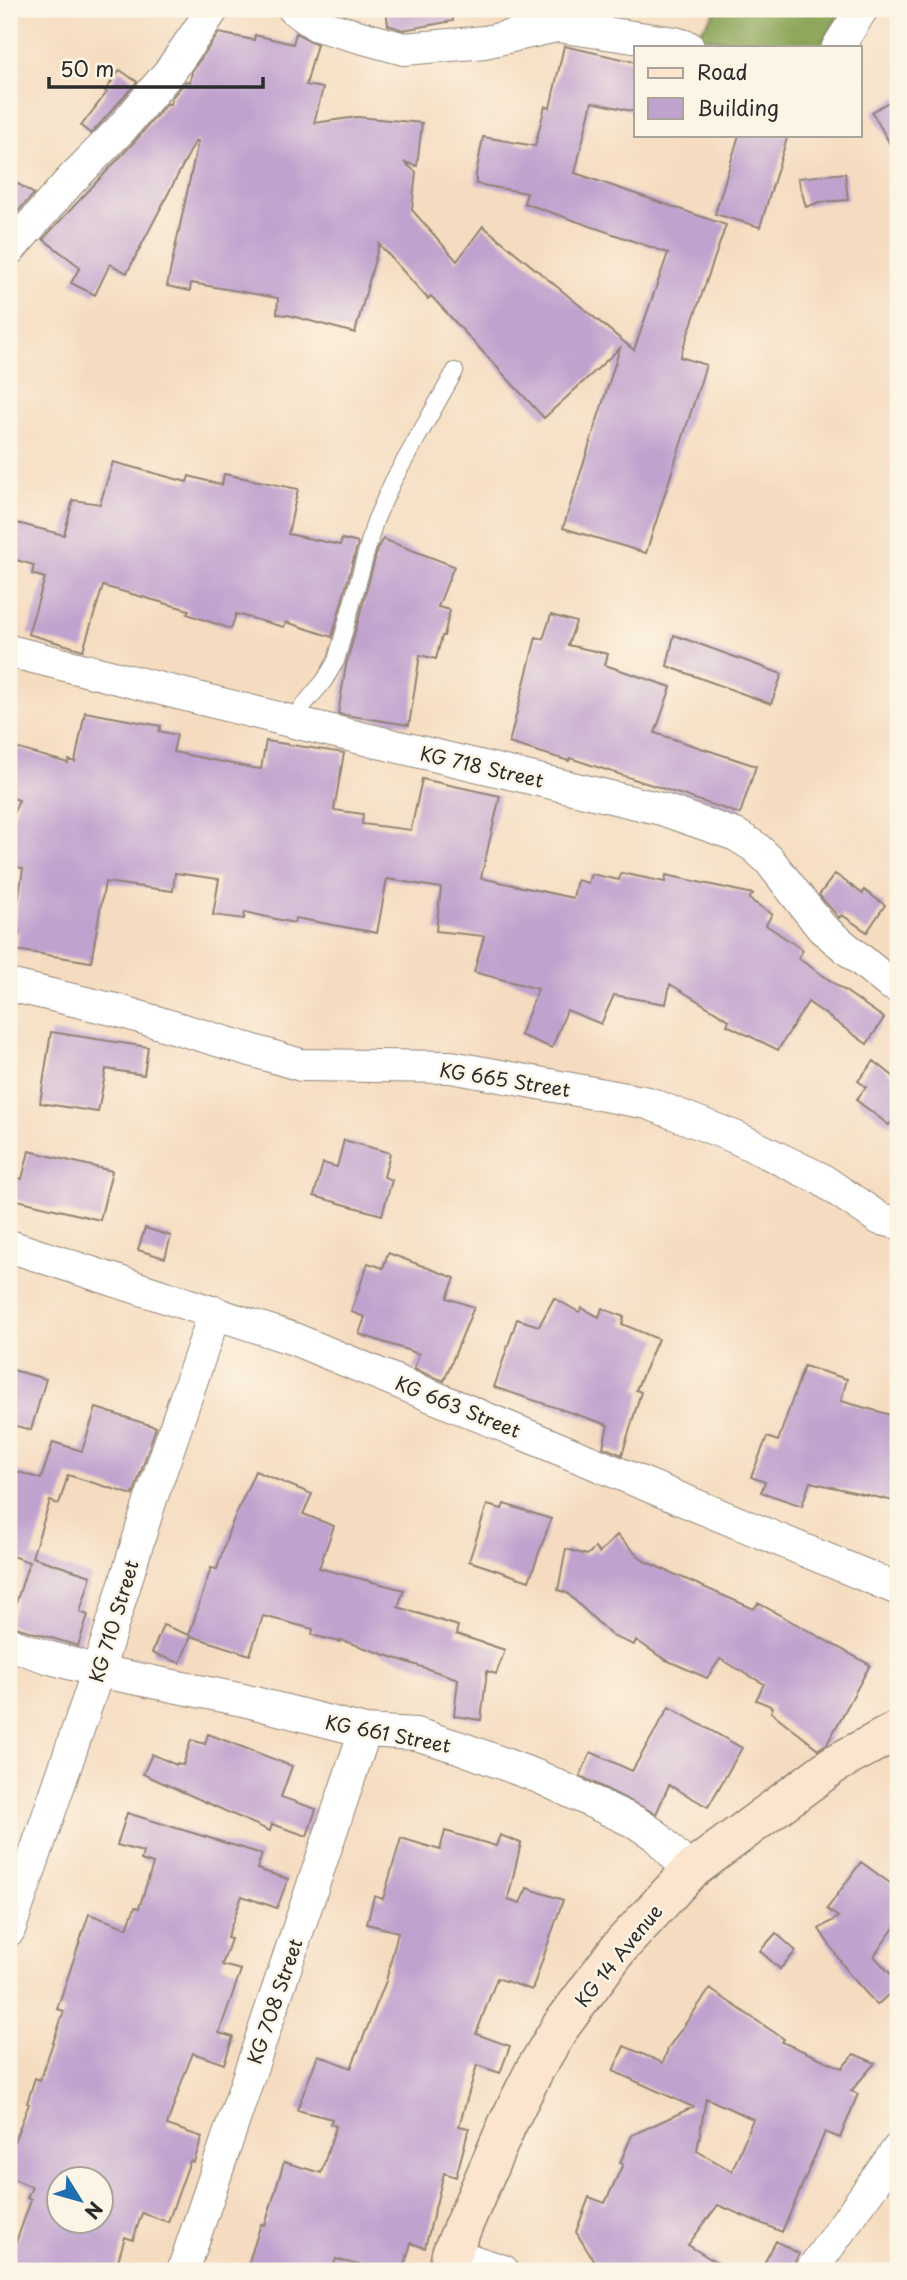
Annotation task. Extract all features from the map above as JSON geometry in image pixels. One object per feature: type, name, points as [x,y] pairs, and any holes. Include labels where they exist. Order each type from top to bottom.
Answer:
[{"type":"main road","name":"KG 14 Avenue","points":[[450,2263],[507,2125],[534,2071],[561,2026],[618,1949],[690,1871],[832,1765],[898,1730]]},
{"type":"street","points":[[9,250],[70,181],[122,128],[171,70],[213,9]]},
{"type":"street","points":[[294,9],[317,25],[404,49],[485,42],[557,26],[685,46]]},
{"type":"street","points":[[839,46],[862,9]]},
{"type":"street","name":"KG 718 Street","points":[[9,650],[298,723],[661,808],[736,835],[769,860],[822,928],[898,988]]},
{"type":"street","name":"KG 665 Street","points":[[9,985],[116,1010],[301,1065],[451,1067],[648,1104],[737,1138],[821,1180],[880,1219],[898,1223]]},
{"type":"street","name":"KG 663 Street","points":[[9,1246],[306,1344],[898,1589]]},
{"type":"street","name":"KG 710 Street","points":[[9,1930],[98,1671],[150,1502],[215,1312]]},
{"type":"street","name":"KG 661 Street","points":[[9,1644],[98,1671],[243,1700],[365,1731],[416,1734],[461,1748],[539,1777],[637,1823],[656,1835],[690,1871]]},
{"type":"street","name":"KG 708 Street","points":[[183,2271],[365,1731]]},
{"type":"street","points":[[811,2271],[898,2149]]},
{"type":"street","points":[[450,2263],[503,2271]]},
{"type":"lane","points":[[298,723],[302,707],[324,681],[336,661],[375,521],[393,481],[455,371]]},
{"type":"green space","points":[[718,9],[843,9],[820,46],[759,46],[696,36]]},
{"type":"building","points":[[386,9],[452,9],[453,21],[403,30],[388,25]]},
{"type":"building","points":[[219,33],[254,40],[255,35],[293,44],[296,33],[317,44],[306,85],[323,88],[314,123],[357,117],[422,123],[417,166],[404,162],[416,172],[412,210],[457,261],[483,226],[634,350],[668,253],[524,203],[527,193],[476,184],[476,174],[483,137],[535,146],[545,106],[550,108],[564,46],[634,62],[634,112],[592,102],[575,173],[726,225],[680,357],[706,365],[646,553],[563,528],[620,348],[544,418],[431,296],[428,299],[379,244],[355,333],[277,314],[278,298],[191,283],[190,291],[167,286],[198,141],[196,140],[127,273],[110,264],[95,295],[71,283],[80,267],[43,239],[167,103],[170,105],[172,97],[186,81],[190,82],[192,71]]},
{"type":"building","points":[[120,70],[137,82],[91,134],[81,126]]},
{"type":"building","points":[[898,96],[898,158],[872,112]]},
{"type":"building","points":[[739,136],[788,136],[760,227],[715,214]]},
{"type":"building","points":[[845,173],[848,200],[820,202],[806,207],[798,178]]},
{"type":"building","points":[[9,178],[34,194],[13,217],[9,214]]},
{"type":"building","points":[[113,462],[187,482],[189,476],[222,485],[224,474],[298,489],[288,534],[340,545],[342,539],[358,543],[332,637],[286,622],[284,627],[236,614],[231,629],[187,614],[189,610],[103,586],[83,650],[28,634],[45,578],[32,574],[34,565],[9,558],[9,521],[64,535],[73,500],[100,504]]},
{"type":"building","points":[[383,539],[454,566],[438,607],[450,610],[444,636],[436,659],[420,655],[409,725],[338,714],[346,665],[378,548]]},
{"type":"building","points":[[551,615],[576,622],[568,645],[608,654],[605,665],[671,687],[655,733],[756,766],[740,814],[570,758],[569,761],[509,743],[536,637],[543,639]]},
{"type":"building","points":[[674,635],[782,674],[771,704],[667,666]]},
{"type":"building","points":[[85,712],[161,726],[159,731],[177,735],[173,752],[252,768],[261,769],[266,741],[344,753],[334,810],[363,814],[362,824],[411,830],[422,779],[500,796],[481,878],[573,898],[577,880],[588,883],[591,874],[619,880],[621,873],[665,882],[666,875],[753,894],[749,899],[772,914],[766,925],[803,950],[798,958],[884,1018],[867,1044],[808,1002],[778,1050],[727,1025],[729,1020],[670,984],[666,1004],[614,995],[601,1024],[567,1010],[552,1048],[520,1035],[538,989],[474,972],[484,936],[436,931],[441,888],[387,879],[377,933],[295,918],[294,923],[245,912],[244,919],[213,915],[219,879],[175,873],[173,891],[105,882],[91,962],[16,950],[19,932],[13,931],[23,869],[9,863],[9,824],[19,800],[9,797],[9,746],[68,763],[69,760],[75,762]]},
{"type":"building","points":[[835,874],[863,894],[864,890],[885,905],[867,932],[842,915],[839,918],[819,895]]},
{"type":"building","points":[[51,1032],[148,1047],[144,1075],[106,1069],[98,1112],[40,1103]]},
{"type":"building","points":[[874,1061],[898,1080],[898,1113],[889,1125],[856,1100],[866,1087],[858,1081]]},
{"type":"building","points":[[344,1140],[390,1153],[384,1177],[392,1180],[382,1215],[314,1196],[323,1163],[337,1167]]},
{"type":"building","points":[[29,1151],[112,1171],[100,1220],[9,1198],[9,1176],[22,1179]]},
{"type":"building","points":[[145,1228],[171,1236],[165,1258],[138,1250]]},
{"type":"building","points":[[388,1253],[455,1278],[447,1298],[474,1307],[444,1381],[414,1369],[419,1354],[359,1334],[365,1317],[351,1312],[368,1263],[383,1268]]},
{"type":"building","points":[[554,1298],[579,1312],[582,1308],[599,1317],[602,1308],[624,1317],[622,1324],[658,1339],[636,1390],[641,1392],[622,1455],[603,1447],[608,1425],[494,1387],[517,1319],[539,1326]]},
{"type":"building","points":[[804,1366],[847,1379],[841,1401],[898,1417],[898,1502],[810,1482],[802,1506],[761,1492],[765,1482],[751,1477],[767,1437],[778,1441]]},
{"type":"building","points":[[9,1369],[46,1379],[31,1430],[9,1424]]},
{"type":"building","points":[[96,1408],[156,1427],[133,1495],[68,1475],[59,1504],[50,1501],[32,1557],[91,1576],[80,1612],[88,1615],[78,1646],[9,1625],[29,1562],[9,1555],[9,1469],[41,1479],[53,1442],[82,1451]]},
{"type":"building","points":[[255,1471],[312,1494],[303,1514],[334,1526],[319,1568],[404,1590],[398,1607],[458,1626],[456,1634],[505,1650],[496,1674],[487,1671],[481,1720],[454,1716],[458,1679],[341,1640],[340,1642],[312,1635],[313,1629],[263,1616],[250,1655],[191,1636],[180,1663],[152,1653],[163,1625],[189,1635],[211,1568],[217,1569],[230,1528]]},
{"type":"building","points":[[504,1504],[551,1519],[529,1581],[469,1561],[487,1505],[502,1509]]},
{"type":"building","points":[[617,1535],[644,1561],[754,1609],[758,1603],[870,1665],[827,1744],[818,1749],[771,1712],[773,1707],[756,1700],[764,1684],[720,1659],[707,1678],[664,1659],[636,1640],[634,1645],[612,1636],[567,1593],[558,1590],[566,1549],[587,1555],[595,1548],[599,1553]]},
{"type":"building","points":[[669,1707],[742,1748],[708,1807],[669,1785],[656,1814],[580,1776],[591,1752],[632,1771]]},
{"type":"building","points":[[208,1734],[292,1766],[281,1797],[316,1809],[307,1836],[272,1824],[270,1831],[143,1774],[152,1754],[176,1765],[183,1765],[191,1740],[205,1744]]},
{"type":"building","points":[[127,1813],[262,1854],[257,1869],[288,1879],[277,1908],[242,1896],[227,1938],[231,1939],[222,1965],[241,1970],[219,2033],[233,2037],[224,2064],[193,2053],[183,2078],[167,2125],[202,2137],[194,2162],[190,2161],[168,2222],[142,2213],[133,2240],[125,2237],[115,2271],[9,2271],[9,2262],[31,2200],[27,2198],[32,2187],[9,2177],[9,2154],[29,2104],[27,2103],[35,2078],[40,2080],[64,2011],[57,2009],[89,1914],[127,1928],[135,1907],[139,1908],[153,1864],[141,1860],[143,1852],[117,1845]]},
{"type":"building","points":[[445,1831],[496,1846],[500,1835],[521,1843],[508,1899],[520,1903],[527,1888],[563,1900],[532,1990],[497,1978],[476,2034],[510,2046],[500,2073],[477,2065],[459,2126],[469,2128],[456,2177],[444,2173],[425,2248],[411,2243],[403,2271],[380,2271],[336,2259],[332,2271],[246,2271],[261,2224],[265,2225],[284,2162],[321,2173],[336,2126],[330,2124],[332,2119],[297,2110],[318,2055],[351,2068],[386,1981],[398,1932],[367,1924],[374,1896],[383,1899],[401,1838],[440,1850]]},
{"type":"building","points":[[861,1862],[898,1889],[898,1922],[874,1956],[898,1982],[898,1986],[877,2005],[849,1974],[819,1929],[838,1917],[827,1909]]},
{"type":"building","points":[[776,1933],[796,1951],[780,1969],[760,1951]]},
{"type":"building","points":[[710,1989],[784,2039],[782,2042],[842,2068],[854,2054],[875,2063],[851,2091],[858,2094],[840,2138],[825,2132],[782,2232],[718,2205],[688,2245],[730,2271],[600,2271],[576,2232],[589,2197],[605,2203],[623,2164],[620,2163],[632,2135],[693,2107],[613,2071],[624,2046],[663,2063],[668,2048]],"holes":[[[706,2098],[753,2119],[732,2171],[697,2151]]]},
{"type":"building","points":[[776,2241],[799,2254],[790,2271],[760,2271]]}]
